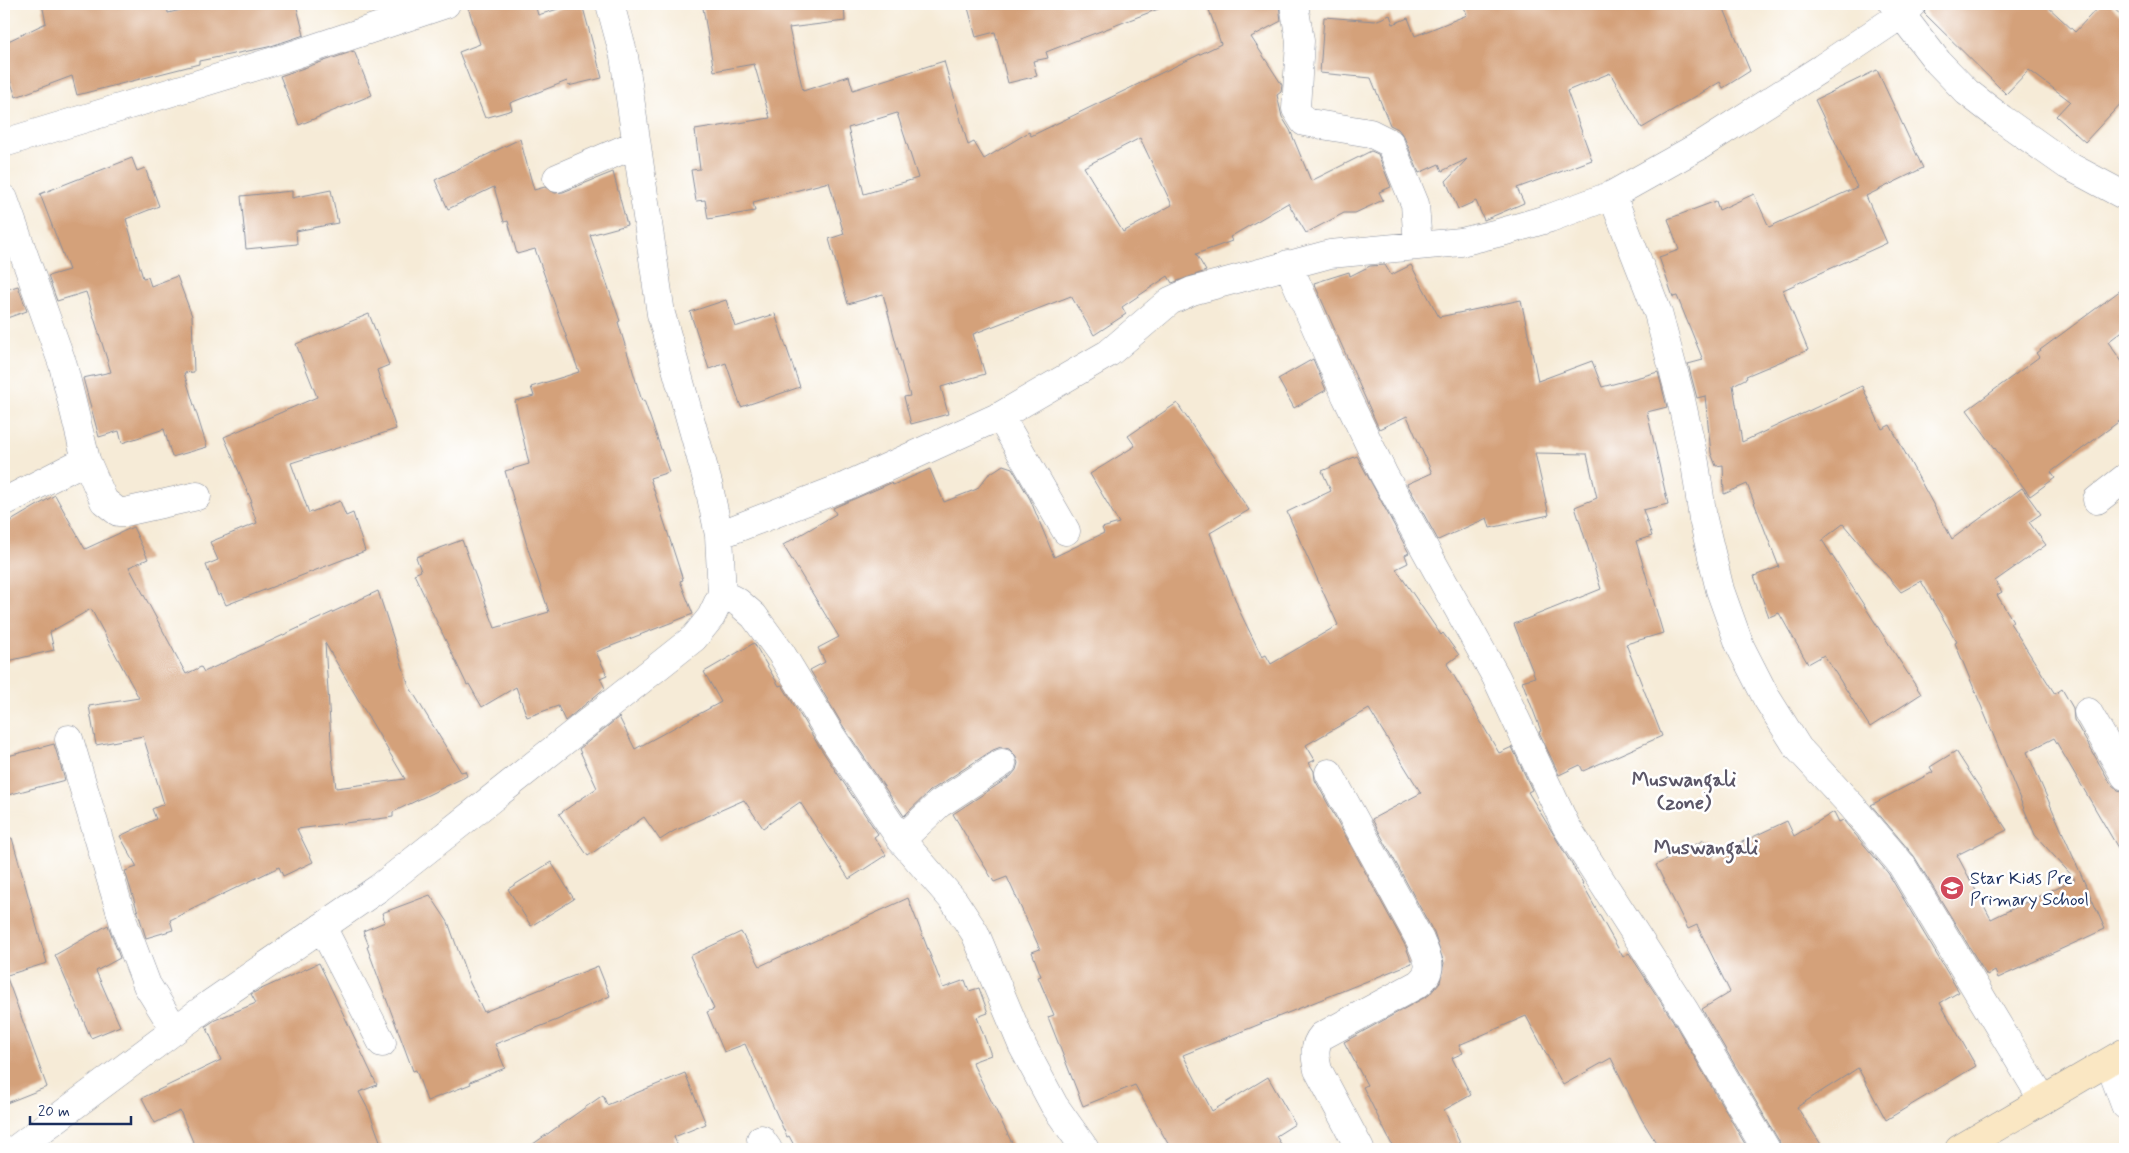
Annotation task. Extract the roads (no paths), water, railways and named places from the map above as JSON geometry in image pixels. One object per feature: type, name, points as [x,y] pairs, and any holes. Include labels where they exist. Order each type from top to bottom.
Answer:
[{"type":"main road","points":[[1959,1149],[2117,1057]]},
{"type":"street","points":[[4,143],[284,58],[446,4]]},
{"type":"street","points":[[16,1149],[175,1030],[322,926],[380,888],[694,638],[711,618],[722,594],[719,535],[710,487],[660,314],[624,56],[610,4]]},
{"type":"street","points":[[1294,4],[1300,41],[1296,108],[1304,122],[1370,133],[1390,143],[1415,204],[1418,246]]},
{"type":"street","points":[[719,535],[846,486],[1000,416],[1109,353],[1170,301],[1192,291],[1330,254],[1461,242],[1550,218],[1612,195],[1701,145],[1902,8],[1938,62],[1967,92],[2002,120],[2067,165],[2125,196]]},
{"type":"street","points":[[557,178],[636,144]]},
{"type":"street","points":[[1612,195],[1658,313],[1680,395],[1695,463],[1702,519],[1718,581],[1740,646],[1766,697],[1798,748],[1852,805],[1901,864],[2043,1100]]},
{"type":"street","points":[[4,199],[63,365],[86,460],[104,501],[118,512],[125,512],[197,496]]},
{"type":"street","points":[[1288,264],[1346,396],[1384,475],[1496,677],[1566,826],[1685,1011],[1766,1149]]},
{"type":"street","points":[[1000,416],[1066,531]]},
{"type":"street","points":[[4,502],[86,460]]},
{"type":"street","points":[[2097,500],[2125,478]]},
{"type":"street","points":[[722,594],[738,602],[754,616],[781,653],[830,734],[901,840],[954,901],[975,932],[1023,1047],[1054,1105],[1085,1149]]},
{"type":"street","points":[[2088,712],[2125,776]]},
{"type":"street","points":[[69,739],[125,927],[147,985],[175,1030]]},
{"type":"street","points":[[901,840],[939,804],[1002,763]]},
{"type":"street","points":[[1330,773],[1420,940],[1429,964],[1426,978],[1418,984],[1322,1036],[1317,1041],[1315,1055],[1318,1070],[1360,1149]]},
{"type":"street","points":[[322,926],[382,1043]]},
{"type":"street","points":[[2117,1057],[2125,1104]]},
{"type":"place","name":"Star Kids Pre Primary School","points":[[1952,888]]},
{"type":"district","name":"Muswangali (zone)","points":[[1684,790]]},
{"type":"district","name":"Muswangali","points":[[1706,847]]}]
